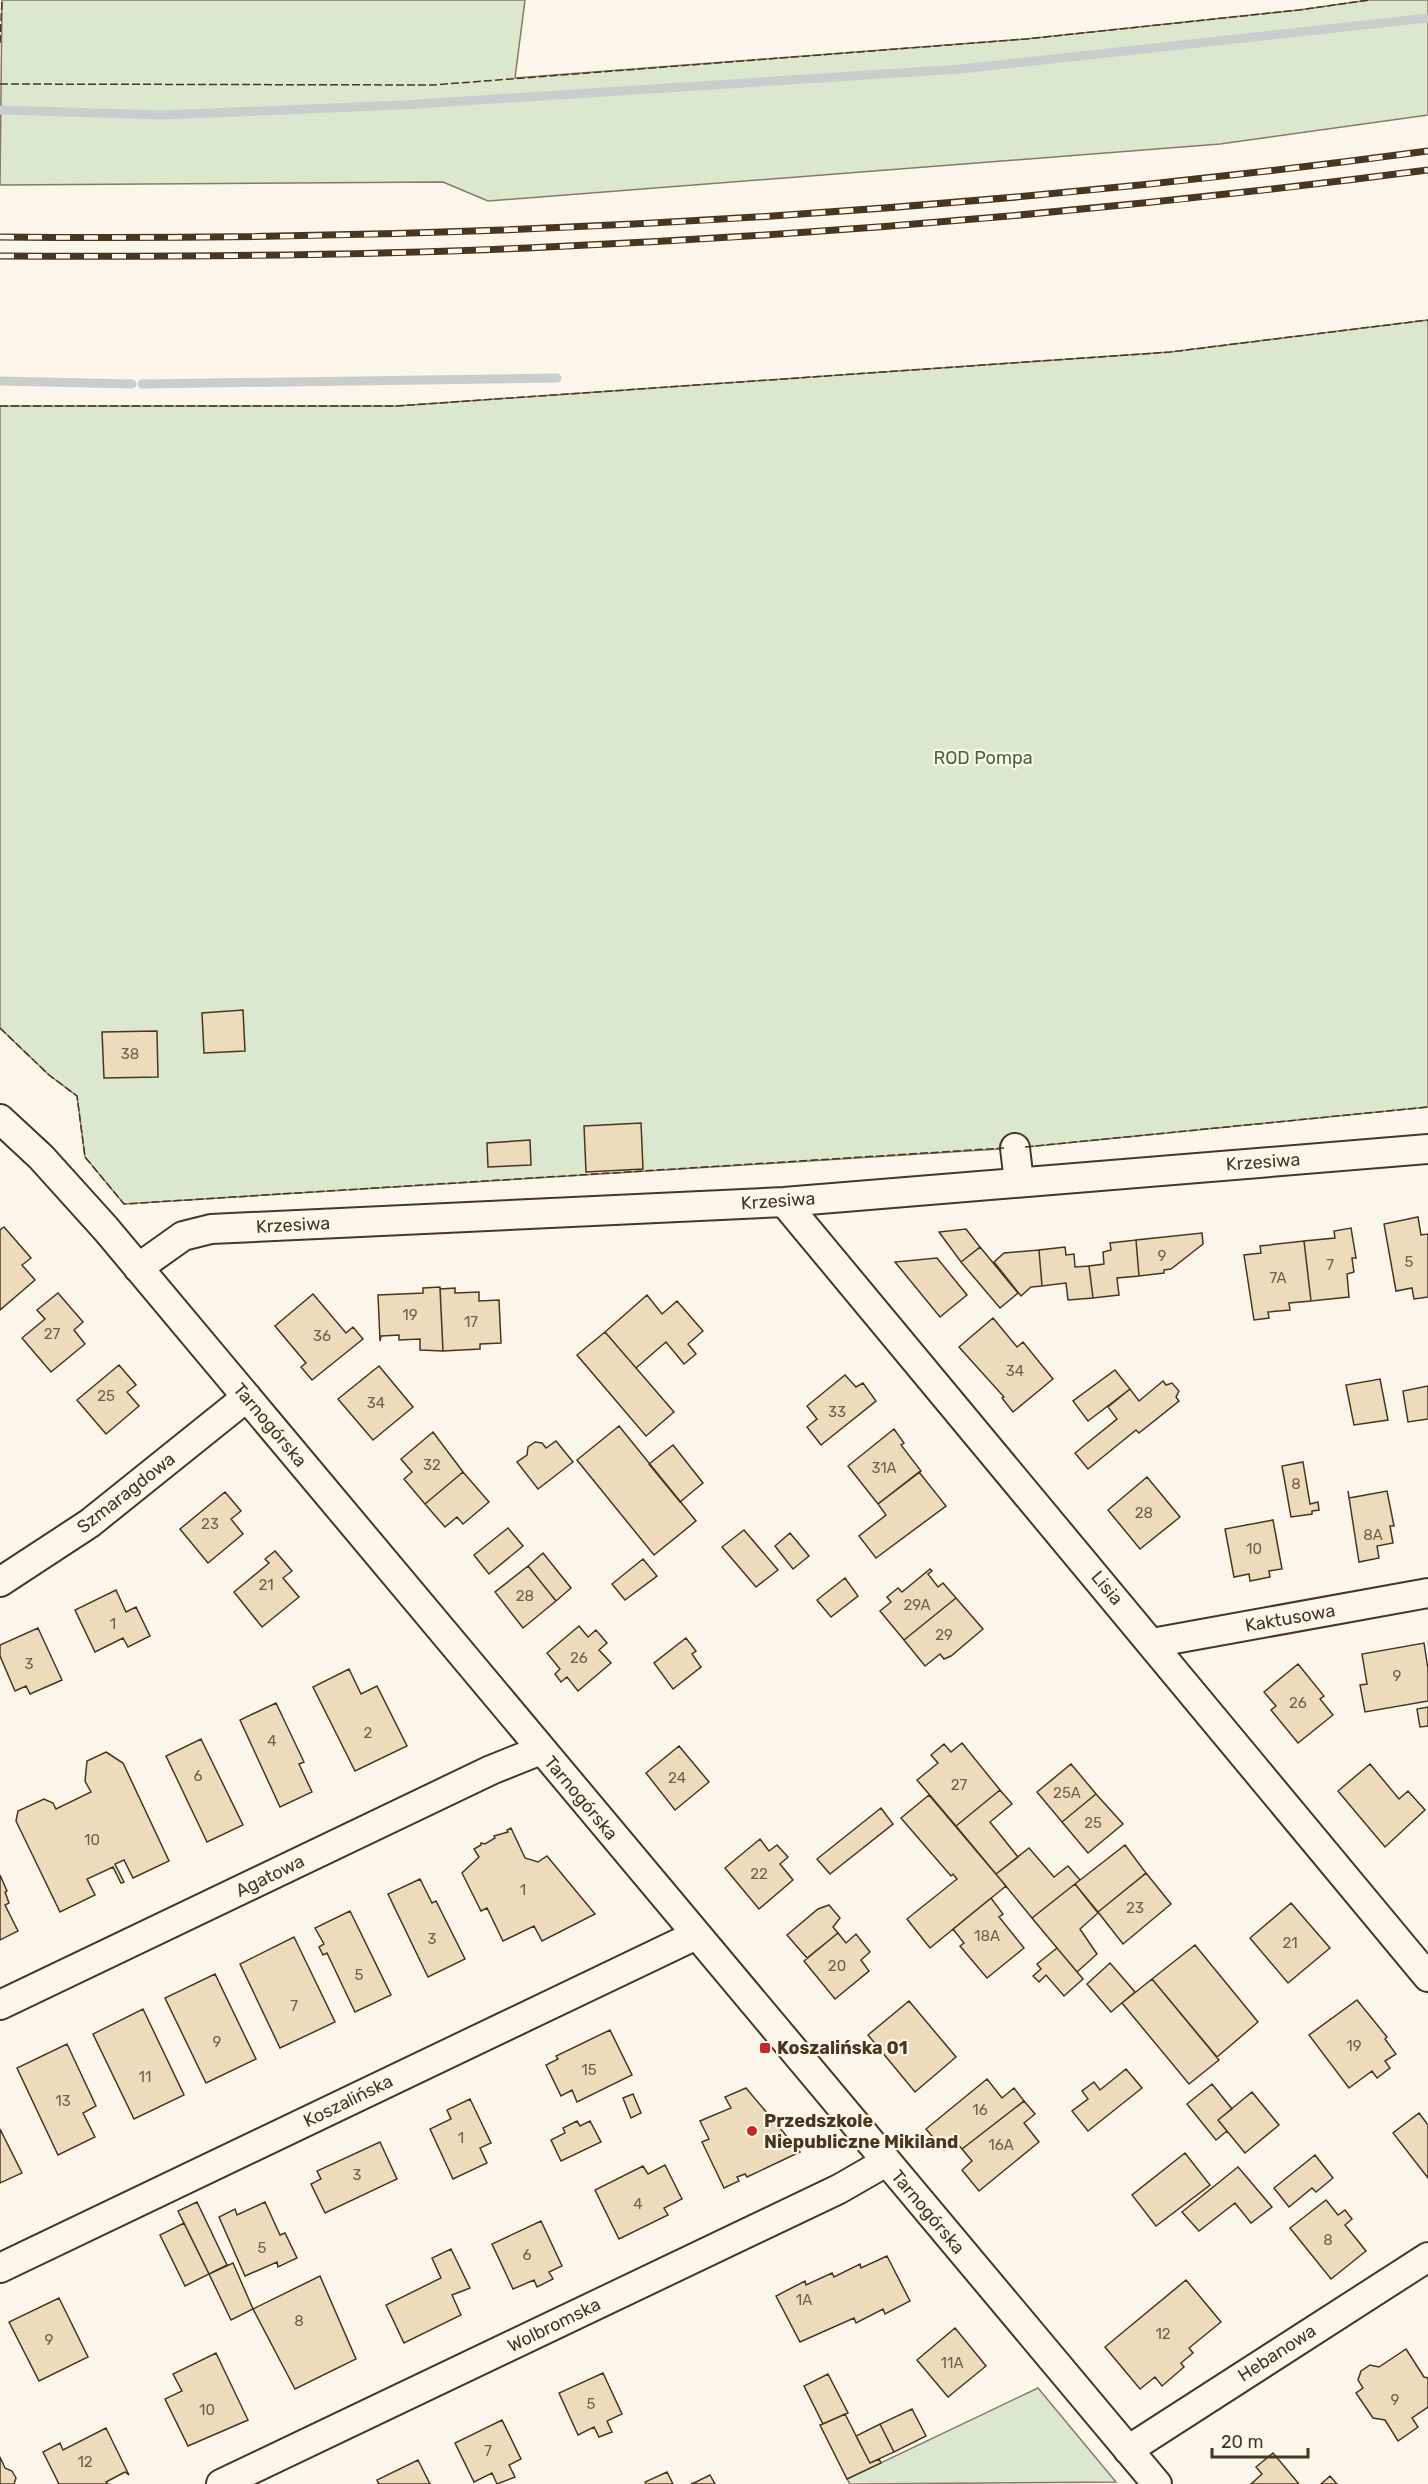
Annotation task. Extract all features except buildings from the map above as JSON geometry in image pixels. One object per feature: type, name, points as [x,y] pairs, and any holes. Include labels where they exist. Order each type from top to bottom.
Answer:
[{"type":"street","name":"Tarnogórska","points":[[0,1119],[62,1178],[1156,2484]]},
{"type":"street","points":[[1015,1148],[1019,1182]]},
{"type":"street","name":"Krzesiwa","points":[[138,1268],[183,1236],[211,1229],[784,1202],[1428,1149]]},
{"type":"street","name":"Lisia","points":[[784,1202],[1428,1977]]},
{"type":"street","name":"Szmaragdowa","points":[[0,1582],[90,1523],[247,1397]]},
{"type":"street","name":"Kaktusowa","points":[[1152,1643],[1428,1593]]},
{"type":"street","name":"Agatowa","points":[[0,2006],[491,1770],[541,1750]]},
{"type":"street","name":"Koszalińska","points":[[0,2268],[696,1935]]},
{"type":"street","name":"Wolbromska","points":[[221,2484],[838,2189],[885,2162]]},
{"type":"street","name":"Hebanowa","points":[[1128,2450],[1428,2257]]},
{"type":"green space","points":[[2,0],[525,0],[515,78],[1026,39],[1299,10],[1369,0],[1428,0],[1428,115],[1220,144],[488,201],[443,182],[0,185]]},
{"type":"green space","name":"ROD Pompa","points":[[1428,320],[1428,1107],[1015,1148],[124,1204],[85,1157],[77,1096],[49,1075],[0,1028],[0,406],[396,406],[1170,352]]},
{"type":"green space","points":[[1038,2388],[1116,2482],[850,2484],[847,2479]]},
{"type":"waterway","points":[[0,110],[163,115],[403,105],[961,69],[1428,18]]},
{"type":"waterway","points":[[142,384],[557,378]]},
{"type":"waterway","points":[[0,381],[132,384]]},
{"type":"railway","points":[[0,237],[358,235],[716,220],[1073,192],[1428,151]]},
{"type":"railway","points":[[0,256],[342,254],[657,242],[878,227],[1098,208],[1428,170]]},
{"type":"fence","points":[[0,43],[2,0]]},
{"type":"fence","points":[[0,84],[433,85],[1026,39],[1299,10],[1369,0]]},
{"type":"fence","points":[[0,406],[396,406],[1170,352],[1428,320]]},
{"type":"fence","points":[[0,1028],[49,1075],[77,1096],[85,1157],[124,1204],[1004,1148]]},
{"type":"fence","points":[[1025,1147],[1428,1107]]},
{"type":"place","name":"Koszalińska 01","points":[[765,2048]]},
{"type":"place","name":"Przedszkole Niepubliczne Mikiland","points":[[752,2131]]}]
